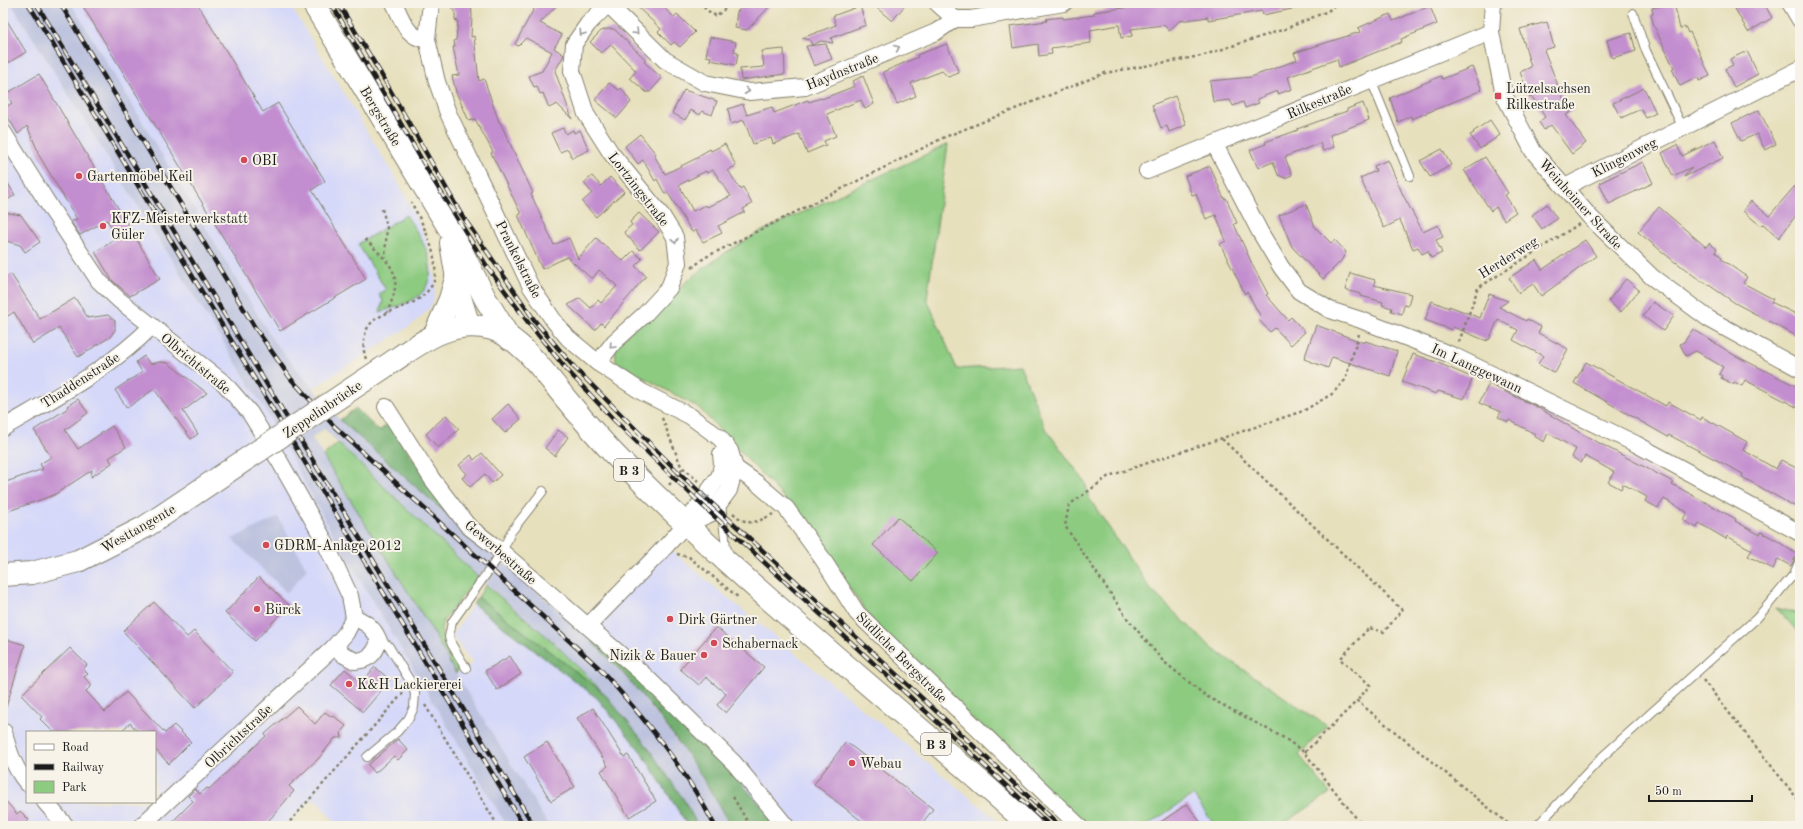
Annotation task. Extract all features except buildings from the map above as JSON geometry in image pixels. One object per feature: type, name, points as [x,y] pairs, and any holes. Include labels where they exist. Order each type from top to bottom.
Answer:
[{"type":"main road","name":"Bergstraße","points":[[313,3],[449,229],[466,276],[485,298],[510,339]]},
{"type":"main road","points":[[435,334],[450,328],[469,326],[474,307],[466,276]]},
{"type":"main road","points":[[435,334],[450,299],[466,276]]},
{"type":"main road","name":"B 3","points":[[469,326],[492,329],[510,339],[534,360],[614,455],[685,525],[1030,826]]},
{"type":"main road","name":"Zeppelinbrücke","points":[[260,450],[435,334]]},
{"type":"main road","name":"Westtangente","points":[[3,575],[32,573],[78,561],[145,527],[260,450]]},
{"type":"street","points":[[394,3],[410,33],[414,37],[427,39]]},
{"type":"street","name":"Prankelstraße","points":[[431,3],[427,39],[448,113],[531,287],[554,321],[568,338],[598,363],[642,392],[690,416],[720,438],[728,466],[729,490],[712,512],[685,525]]},
{"type":"street","name":"Haydnstraße","points":[[608,3],[665,60],[705,83],[750,92],[805,87],[936,32],[955,19]]},
{"type":"street","name":"Lortzingstraße","points":[[598,363],[614,342],[644,315],[669,288],[678,263],[675,237],[662,216],[611,153],[586,114],[572,70],[574,44],[588,24],[608,3]]},
{"type":"street","points":[[937,3],[955,19],[971,20],[1064,3]]},
{"type":"street","name":"Weinheimer Straße","points":[[1493,3],[1491,32],[1504,95],[1534,151],[1590,217],[1652,278],[1709,319],[1800,369]]},
{"type":"street","points":[[1790,3],[1800,20]]},
{"type":"street","name":"Rilkestraße","points":[[1147,171],[1215,145],[1491,32]]},
{"type":"street","name":"Klingenweg","points":[[1565,187],[1800,69]]},
{"type":"street","name":"Olbrichtstraße","points":[[3,132],[99,281],[119,300],[224,383],[250,413],[280,462],[322,538],[350,596],[354,617],[346,633],[334,646],[141,826]]},
{"type":"street","name":"Im Langgewann","points":[[1215,145],[1260,232],[1281,268],[1299,291],[1330,310],[1454,356],[1636,444],[1800,533]]},
{"type":"street","name":"Thaddenstraße","points":[[3,428],[62,393],[133,345],[152,326]]},
{"type":"street","name":"Gewerbestraße","points":[[386,407],[432,479],[468,526],[502,552],[643,674],[734,763],[786,826]]},
{"type":"street","name":"Prankelstraße","points":[[685,525],[728,466]]},
{"type":"street","name":"Südliche Bergstraße","points":[[728,466],[758,484],[786,508],[822,558],[857,613],[1079,826]]},
{"type":"street","points":[[588,626],[685,525]]},
{"type":"street","points":[[334,646],[344,655],[355,661],[369,658],[377,648],[379,641],[370,626],[354,617]]},
{"type":"street","points":[[4,732],[12,761],[26,782]]},
{"type":"street","points":[[46,803],[66,826]]},
{"type":"lane","points":[[1633,13],[1646,52],[1683,128]]},
{"type":"lane","points":[[1371,80],[1410,176]]},
{"type":"lane","points":[[466,668],[452,646],[449,637],[450,630],[457,614],[502,552],[511,532],[543,491]]},
{"type":"lane","points":[[721,502],[726,547],[733,567]]},
{"type":"lane","points":[[1537,826],[1602,757],[1757,618],[1794,574],[1800,560]]},
{"type":"lane","points":[[367,758],[397,732],[409,718],[414,707],[412,684],[388,645],[379,641]]},
{"type":"path","points":[[699,3],[716,16],[732,3]]},
{"type":"path","points":[[669,288],[704,258],[945,137],[1105,73],[1200,56],[1285,29],[1328,11],[1337,3]]},
{"type":"path","points":[[382,209],[386,226],[384,257]]},
{"type":"path","name":"Herderweg","points":[[1454,356],[1478,288],[1590,217]]},
{"type":"path","points":[[376,318],[409,305],[425,296],[434,282],[434,263],[426,231]]},
{"type":"path","points":[[366,239],[384,257],[392,268],[396,283],[393,299],[386,314]]},
{"type":"path","points":[[1360,320],[1360,332],[1344,380],[1332,394],[1303,411],[1109,476],[1069,505],[1065,526],[1127,618],[1163,661],[1206,696],[1284,738],[1304,752],[1357,819],[1365,826]]},
{"type":"path","points":[[1222,439],[1402,610],[1384,632],[1369,628],[1340,659],[1370,685],[1357,701],[1304,752]]},
{"type":"path","points":[[1696,672],[1800,802]]},
{"type":"path","points":[[286,826],[412,684],[421,692],[424,704],[498,826]]},
{"type":"path","points":[[1357,701],[1511,826]]},
{"type":"path","points":[[733,797],[750,826]]},
{"type":"shaded area","points":[[3,3],[11,3],[263,406],[331,531],[507,826],[338,826],[314,798],[284,826],[3,826]]},
{"type":"shaded area","points":[[11,3],[71,3],[274,342],[340,420],[577,626],[633,685],[671,733],[713,792],[730,826],[698,826],[684,800],[644,742],[604,693],[553,642],[478,577],[324,429],[312,438],[430,627],[456,674],[549,826],[507,826],[331,531],[263,406]]},
{"type":"shaded area","points":[[71,3],[289,3],[399,184],[426,238],[436,285],[431,306],[413,324],[313,388],[274,342]]},
{"type":"shaded area","points":[[278,517],[307,569],[287,593],[232,539]]},
{"type":"shaded area","points":[[658,540],[993,817],[1001,826],[779,826],[596,639],[592,642],[577,626]]},
{"type":"shaded area","points":[[473,604],[597,698],[642,753],[688,826],[549,826],[456,674],[473,663],[452,636]]},
{"type":"shaded area","points":[[1193,795],[1215,826],[1146,826]]},
{"type":"green space","points":[[948,144],[927,299],[957,369],[1020,365],[1045,428],[1085,482],[1089,498],[1151,590],[1213,649],[1327,726],[1299,755],[1330,793],[1280,826],[1215,826],[1193,795],[1146,826],[1081,826],[874,622],[785,499],[699,408],[616,362],[615,346],[656,307],[697,273],[725,253],[758,233]]},
{"type":"green space","points":[[406,215],[426,248],[429,257],[430,276],[426,288],[418,297],[402,305],[380,312],[383,301],[379,294],[386,290],[358,244]]},
{"type":"green space","points":[[356,408],[379,431],[388,424],[465,530],[340,420]]},
{"type":"green space","points":[[338,443],[478,577],[443,621],[443,639],[458,668],[456,674],[430,627],[323,456]]},
{"type":"green space","points":[[486,585],[553,642],[604,693],[478,597]]},
{"type":"green space","points":[[478,597],[604,693],[644,742],[684,800],[698,826],[688,826],[642,753],[597,698],[473,604]]},
{"type":"green space","points":[[1776,608],[1800,614],[1800,634]]},
{"type":"green space","points":[[596,639],[686,720],[779,826],[730,826],[698,771],[674,736],[629,680],[592,642]]},
{"type":"railway","points":[[28,3],[524,826]]},
{"type":"railway","points":[[36,3],[534,826]]},
{"type":"railway","points":[[60,3],[254,326],[291,379],[335,427],[599,668],[647,724],[677,763],[715,826]]},
{"type":"railway","points":[[331,3],[434,181],[488,268],[530,325],[568,371],[615,421],[700,503],[1050,826]]},
{"type":"railway","points":[[338,3],[381,74],[461,214],[535,321],[574,367],[679,473],[1060,826]]},
{"type":"place","name":"Lützelsachsen Rilkestraße","points":[[1498,96]]},
{"type":"place","name":"OBI","points":[[244,160]]},
{"type":"place","name":"Gartenmöbel Keil","points":[[79,176]]},
{"type":"place","name":"KFZ-Meisterwerkstatt Güler","points":[[103,226]]},
{"type":"place","name":"GDRM-Anlage 2012","points":[[266,545]]},
{"type":"place","name":"Bürck","points":[[257,609]]},
{"type":"place","name":"Dirk Gärtner","points":[[670,619]]},
{"type":"place","name":"Schabernack","points":[[714,643]]},
{"type":"place","name":"Nizik & Bauer","points":[[704,655]]},
{"type":"place","name":"K&H Lackiererei","points":[[349,684]]},
{"type":"place","name":"Webau","points":[[852,763]]}]
